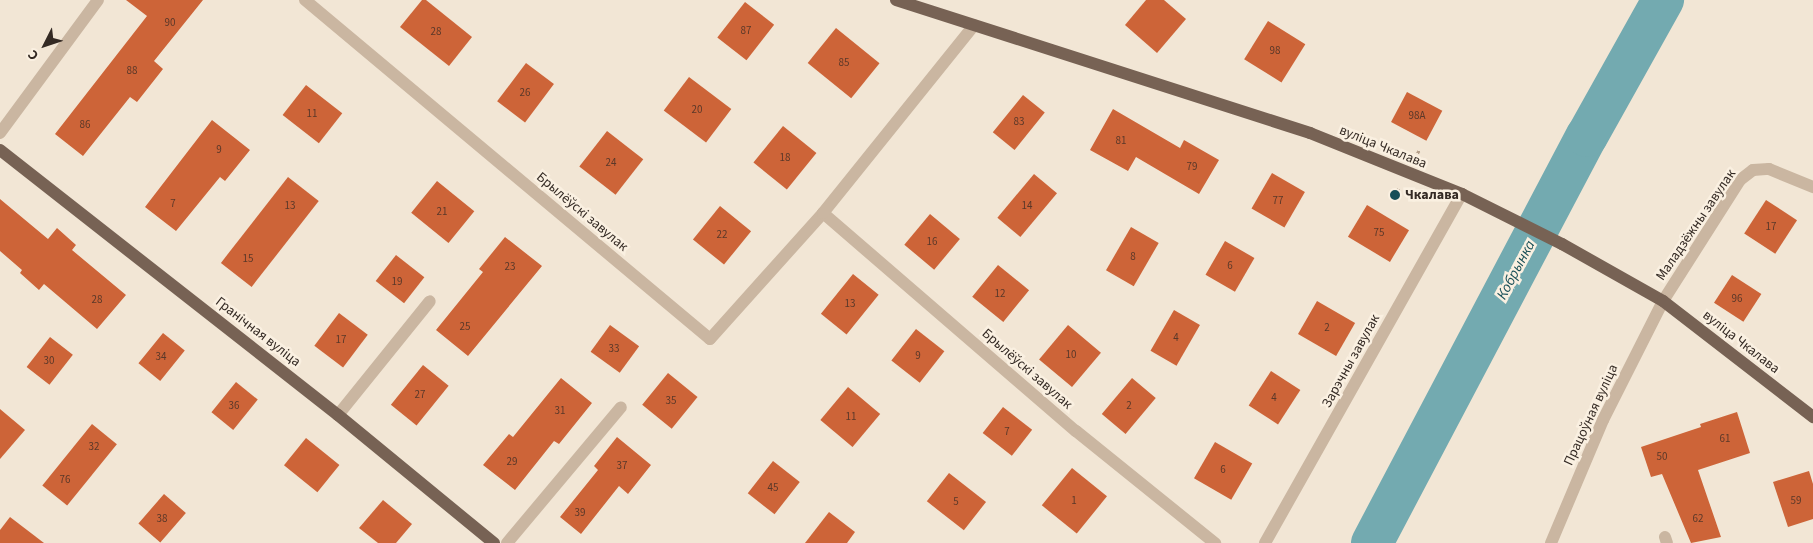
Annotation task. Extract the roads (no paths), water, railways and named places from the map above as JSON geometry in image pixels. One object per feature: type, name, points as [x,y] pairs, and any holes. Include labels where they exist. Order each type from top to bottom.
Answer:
[{"type":"main road","name":"вуліца Чкалава","points":[[896,0],[1310,133],[1462,194],[1512,217],[1663,301],[1813,417]]},
{"type":"main road","name":"Гранічная вуліца","points":[[0,150],[338,415],[494,543]]},
{"type":"street","points":[[0,133],[98,0]]},
{"type":"street","name":"Брылёўскі завулак","points":[[305,0],[710,339],[823,213],[974,25]]},
{"type":"street","name":"Маладзёжны завулак","points":[[1663,301],[1740,180],[1752,170],[1769,169],[1813,186]]},
{"type":"street","name":"Зарэчны завулак","points":[[1265,543],[1462,194]]},
{"type":"street","name":"Брылёўскі завулак","points":[[823,213],[1076,431],[1215,543]]},
{"type":"street","points":[[338,415],[430,301]]},
{"type":"street","name":"Працоўная вуліца","points":[[1551,543],[1603,420],[1663,301]]},
{"type":"street","points":[[507,543],[621,407]]},
{"type":"waterway","name":"Кобрынка","points":[[1372,543],[1587,136],[1663,0]]},
{"type":"place","name":"Чкалава","points":[[1395,195]]}]
